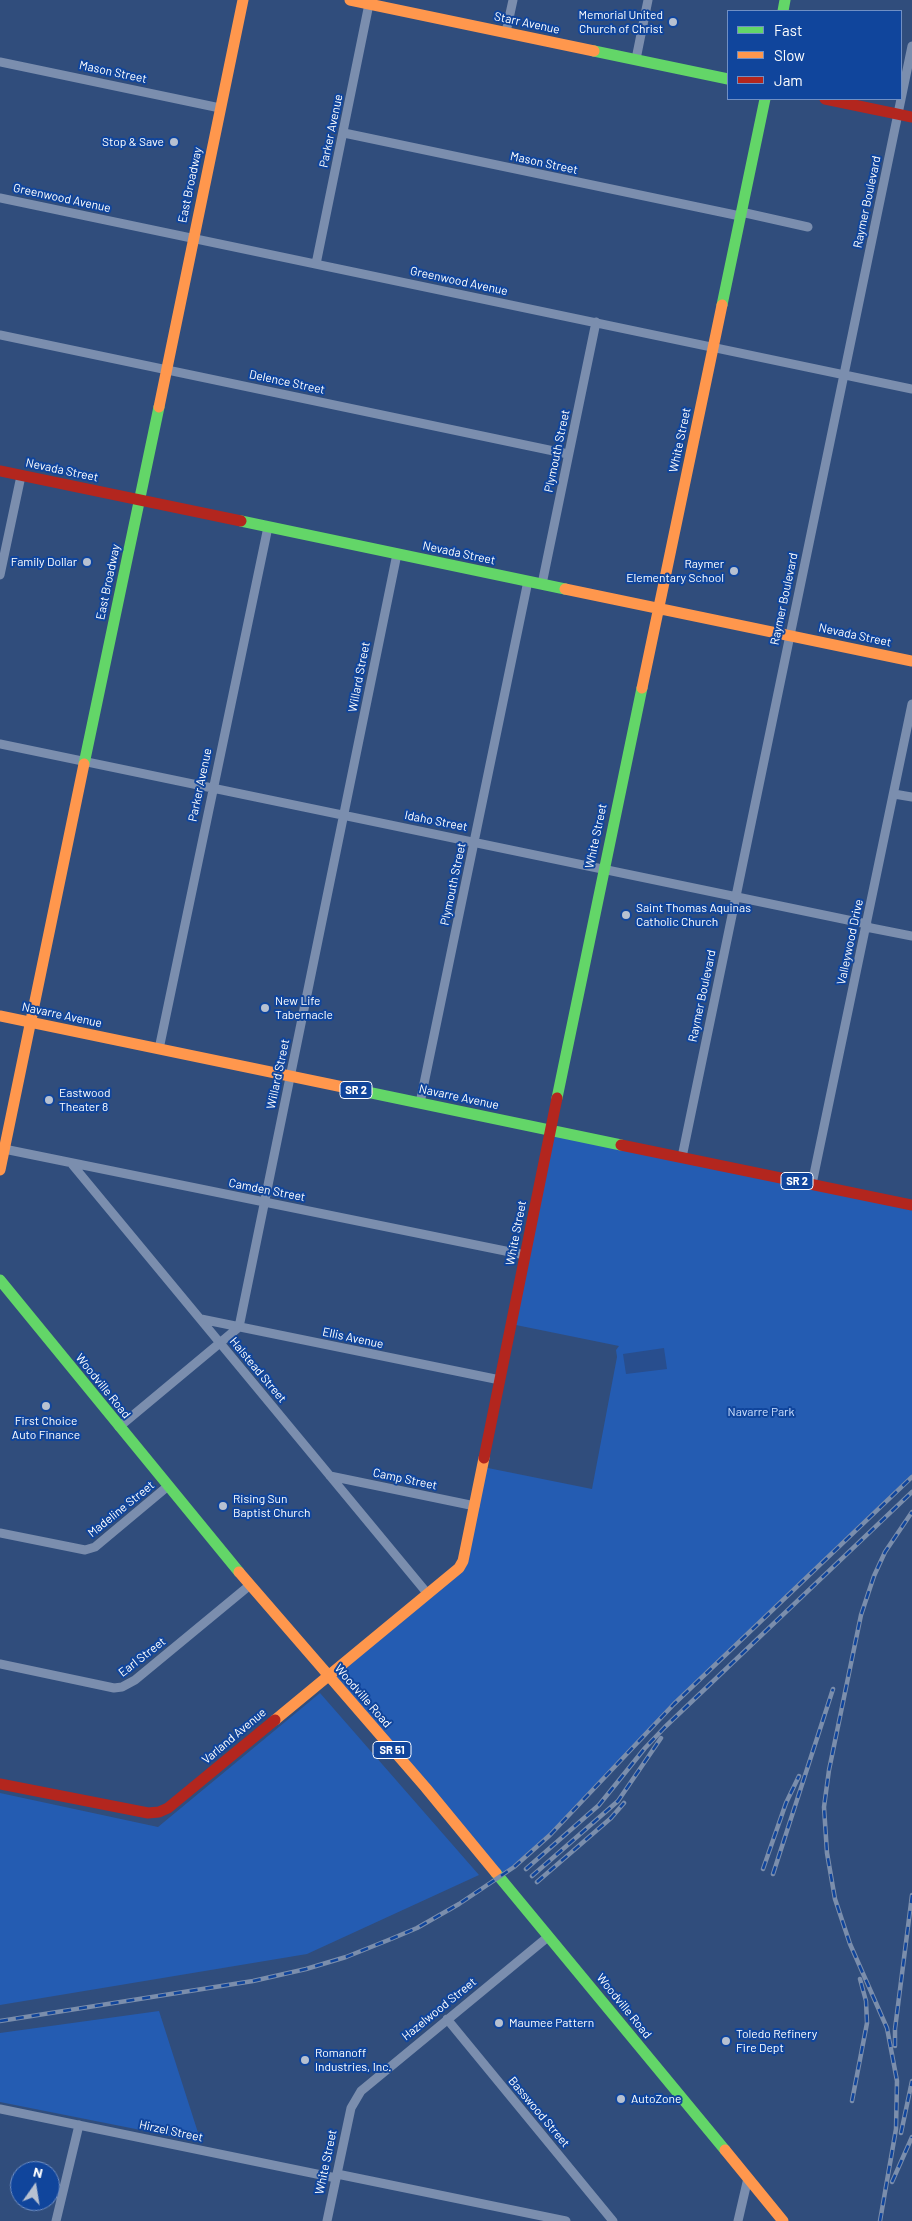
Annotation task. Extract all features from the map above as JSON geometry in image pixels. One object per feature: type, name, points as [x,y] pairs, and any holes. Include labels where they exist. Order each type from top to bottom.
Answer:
[{"type":"street","name":"East Broadway","points":[[0,1170],[243,0]]},
{"type":"street","name":"Starr Avenue","points":[[350,0],[374,3],[727,79]]},
{"type":"street","points":[[506,32],[513,0]]},
{"type":"street","points":[[636,60],[648,0]]},
{"type":"street","name":"Parker Avenue","points":[[316,264],[374,3]]},
{"type":"street","name":"Raymer Boulevard","points":[[902,95],[912,46]]},
{"type":"street","name":"Mason Street","points":[[0,62],[220,108]]},
{"type":"street","name":"White Street","points":[[450,1575],[459,1568],[463,1561],[475,1506],[550,1130],[765,100]]},
{"type":"street","points":[[830,100],[912,117]]},
{"type":"street","name":"Raymer Boulevard","points":[[682,1157],[901,100]]},
{"type":"street","name":"Mason Street","points":[[344,133],[808,227]]},
{"type":"street","name":"Greenwood Avenue","points":[[0,198],[912,389]]},
{"type":"street","name":"Plymouth Street","points":[[542,584],[596,322]]},
{"type":"street","name":"Delence Street","points":[[0,335],[568,454]]},
{"type":"street","name":"Nevada Street","points":[[0,471],[912,661]]},
{"type":"street","points":[[0,575],[20,476]]},
{"type":"street","name":"Parker Avenue","points":[[159,1049],[268,527]]},
{"type":"street","name":"Willard Street","points":[[239,1327],[397,554]]},
{"type":"street","name":"Plymouth Street","points":[[420,1103],[528,581]]},
{"type":"street","name":"Valleywood Drive","points":[[812,1184],[912,704]]},
{"type":"street","name":"Idaho Street","points":[[0,744],[604,868],[912,936]]},
{"type":"street","points":[[894,794],[912,797]]},
{"type":"street","name":"Navarre Avenue","points":[[0,1016],[912,1205]]},
{"type":"street","name":"Camden Street","points":[[4,1149],[526,1255]]},
{"type":"street","name":"Halstead Street","points":[[71,1162],[427,1592]]},
{"type":"street","name":"Woodville Road","points":[[0,1280],[119,1428],[250,1585],[426,1788],[783,2221]]},
{"type":"street","name":"Ellis Avenue","points":[[201,1320],[500,1380]]},
{"type":"street","points":[[119,1428],[239,1327]]},
{"type":"street","name":"Camp Street","points":[[330,1476],[475,1506]]},
{"type":"street","name":"Madeline Street","points":[[0,1533],[85,1550],[95,1546],[168,1486]]},
{"type":"street","name":"Varland Avenue","points":[[0,1784],[148,1813],[159,1812],[168,1808],[427,1592],[450,1575]]},
{"type":"street","name":"Earl Street","points":[[0,1664],[114,1688],[122,1687],[135,1680],[250,1585]]},
{"type":"street","name":"Hazelwood Street","points":[[351,2108],[361,2091],[370,2081],[549,1936]]},
{"type":"street","name":"Basswood Street","points":[[447,2019],[613,2221]]},
{"type":"street","name":"White Street","points":[[327,2221],[351,2108]]},
{"type":"street","name":"Hirzel Street","points":[[0,2109],[566,2221]]},
{"type":"street","points":[[56,2221],[79,2125]]},
{"type":"street","points":[[738,2221],[748,2178]]},
{"type":"green space","name":"Navarre Park","points":[[550,1130],[912,1205],[912,1477],[674,1704],[550,1835],[499,1877],[328,1676],[459,1568],[483,1467],[592,1489],[617,1357],[616,1350],[619,1346],[511,1324]]},
{"type":"green space","points":[[320,1693],[479,1875],[307,1954],[0,2005],[0,1793],[158,1827]]},
{"type":"green space","points":[[159,2011],[201,2142],[0,2102],[0,2033]]},
{"type":"shaded area","points":[[664,1348],[667,1369],[626,1374],[623,1354]]},
{"type":"railway","points":[[0,2021],[253,1981],[306,1969],[346,1957],[417,1928],[459,1904],[514,1867],[550,1835],[674,1704],[912,1477]]},
{"type":"railway","points":[[526,1869],[599,1805],[645,1748],[665,1727],[912,1492]]},
{"type":"railway","points":[[880,2221],[896,2129],[897,2081],[887,2028],[850,1944],[835,1899],[827,1853],[824,1807],[829,1770],[861,1615],[874,1576],[885,1552],[912,1512]]},
{"type":"railway","points":[[773,1874],[833,1689]]},
{"type":"railway","points":[[532,1876],[618,1801],[661,1738]]},
{"type":"railway","points":[[763,1869],[786,1803],[799,1776]]},
{"type":"railway","points":[[537,1882],[611,1818],[624,1803]]},
{"type":"railway","points":[[895,2046],[895,2029],[912,1895]]},
{"type":"railway","points":[[852,2101],[867,2023],[866,2001],[860,1979]]},
{"type":"railway","points":[[901,2133],[912,2081]]},
{"type":"railway","points":[[892,2182],[912,2137]]},
{"type":"traffic: fast","points":[[783,10],[785,0]]},
{"type":"traffic: fast","points":[[594,51],[727,79]]},
{"type":"traffic: fast","points":[[722,305],[765,100]]},
{"type":"traffic: fast","points":[[84,764],[159,407]]},
{"type":"traffic: fast","points":[[241,521],[565,589]]},
{"type":"traffic: fast","points":[[557,1098],[642,688]]},
{"type":"traffic: fast","points":[[367,1092],[621,1145]]},
{"type":"traffic: fast","points":[[0,1280],[239,1572]]},
{"type":"traffic: fast","points":[[496,1873],[725,2150]]},
{"type":"traffic: slow","points":[[159,407],[243,0]]},
{"type":"traffic: slow","points":[[350,0],[594,51]]},
{"type":"traffic: slow","points":[[642,688],[722,305]]},
{"type":"traffic: slow","points":[[565,589],[912,661]]},
{"type":"traffic: slow","points":[[0,1170],[84,764]]},
{"type":"traffic: slow","points":[[0,1016],[367,1092]]},
{"type":"traffic: slow","points":[[275,1720],[459,1568],[463,1561],[484,1458]]},
{"type":"traffic: slow","points":[[239,1572],[426,1788],[496,1873]]},
{"type":"traffic: slow","points":[[725,2150],[783,2221]]},
{"type":"traffic: jam","points":[[830,100],[912,117]]},
{"type":"traffic: jam","points":[[0,471],[241,521]]},
{"type":"traffic: jam","points":[[484,1458],[557,1098]]},
{"type":"traffic: jam","points":[[621,1145],[912,1205]]},
{"type":"traffic: jam","points":[[0,1784],[148,1813],[159,1812],[168,1808],[275,1720]]},
{"type":"place","name":"Memorial United Church of Christ","points":[[673,22]]},
{"type":"place","name":"Stop & Save","points":[[174,142]]},
{"type":"place","name":"Family Dollar","points":[[87,562]]},
{"type":"place","name":"Raymer Elementary School","points":[[734,571]]},
{"type":"place","name":"Saint Thomas Aquinas Catholic Church","points":[[626,915]]},
{"type":"place","name":"New Life Tabernacle","points":[[265,1008]]},
{"type":"place","name":"Eastwood Theater 8","points":[[49,1100]]},
{"type":"place","name":"First Choice Auto Finance","points":[[46,1406]]},
{"type":"place","name":"Rising Sun Baptist Church","points":[[223,1506]]},
{"type":"place","name":"Maumee Pattern","points":[[499,2023]]},
{"type":"place","name":"Toledo Refinery Fire Dept","points":[[726,2041]]},
{"type":"place","name":"Romanoff Industries, Inc.","points":[[305,2060]]},
{"type":"place","name":"AutoZone","points":[[621,2099]]}]
